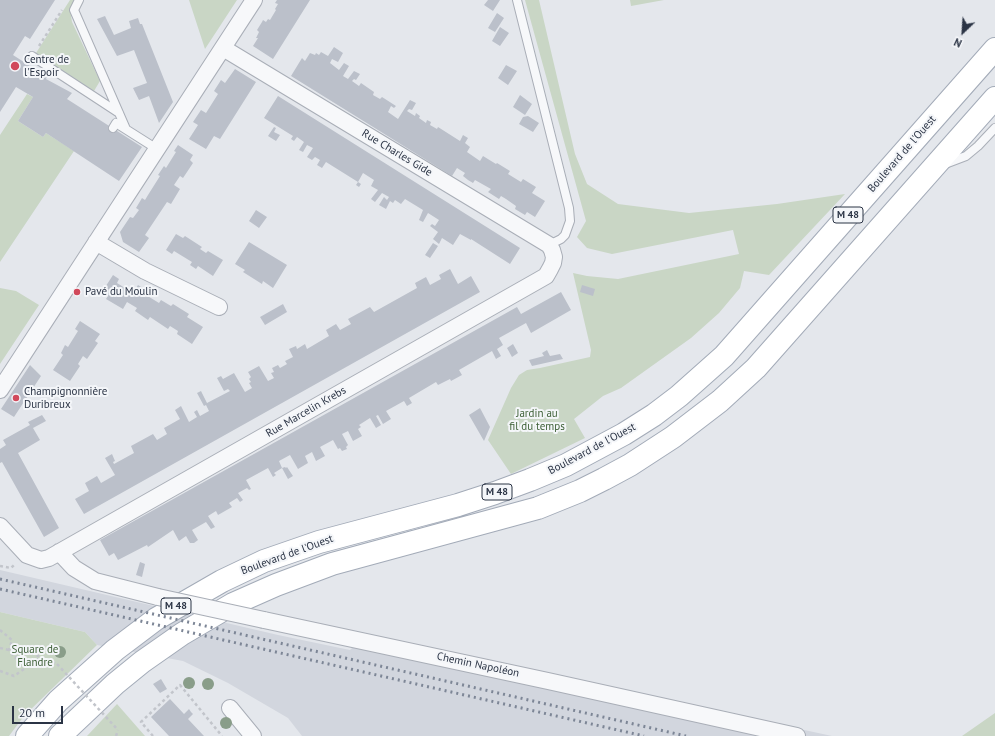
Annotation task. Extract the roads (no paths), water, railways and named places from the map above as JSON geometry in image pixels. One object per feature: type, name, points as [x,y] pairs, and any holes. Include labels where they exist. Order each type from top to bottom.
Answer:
[{"type":"main road","name":"Boulevard de l'Ouest","points":[[27,736],[58,701],[115,650],[160,616],[222,581],[264,561],[319,542],[458,504],[495,493],[530,480],[566,465],[624,434],[654,415],[691,386],[724,356],[995,49]]},
{"type":"main road","name":"Boulevard de l'Ouest","points":[[60,736],[115,684],[142,662],[182,634],[233,604],[276,584],[332,564],[538,508],[580,490],[623,468],[674,437],[714,406],[756,368],[995,98]]},
{"type":"street","points":[[0,390],[254,0]]},
{"type":"street","name":"Rue Charles Gide","points":[[223,48],[549,245]]},
{"type":"street","points":[[96,242],[145,271],[219,307]]},
{"type":"street","name":"Rue Marcelin Krebs","points":[[0,526],[27,555],[41,560],[49,558],[546,276],[553,263],[554,257],[549,245]]},
{"type":"street","name":"Chemin Napoléon","points":[[59,552],[74,568],[95,581],[158,597],[556,682],[797,736]]},
{"type":"street","points":[[230,708],[253,736]]},
{"type":"lane","points":[[79,0],[74,10],[126,129]]},
{"type":"lane","points":[[517,0],[570,221],[565,234],[560,239],[549,245]]},
{"type":"lane","points":[[32,56],[120,114]]},
{"type":"lane","points":[[113,128],[116,123],[157,149]]},
{"type":"lane","name":"M 48","points":[[933,168],[966,156],[995,128]]},
{"type":"railway","points":[[0,579],[686,736]]},
{"type":"railway","points":[[0,589],[644,736]]},
{"type":"place","name":"Centre de l'Espoir","points":[[15,66]]},
{"type":"place","name":"Pavé du Moulin","points":[[77,292]]},
{"type":"place","name":"Champignonnière Duribreux","points":[[16,398]]},
{"type":"park label","name":"Jardin au fil du temps","points":[[537,420]]},
{"type":"park label","name":"Square de Flandre","points":[[35,656]]}]
